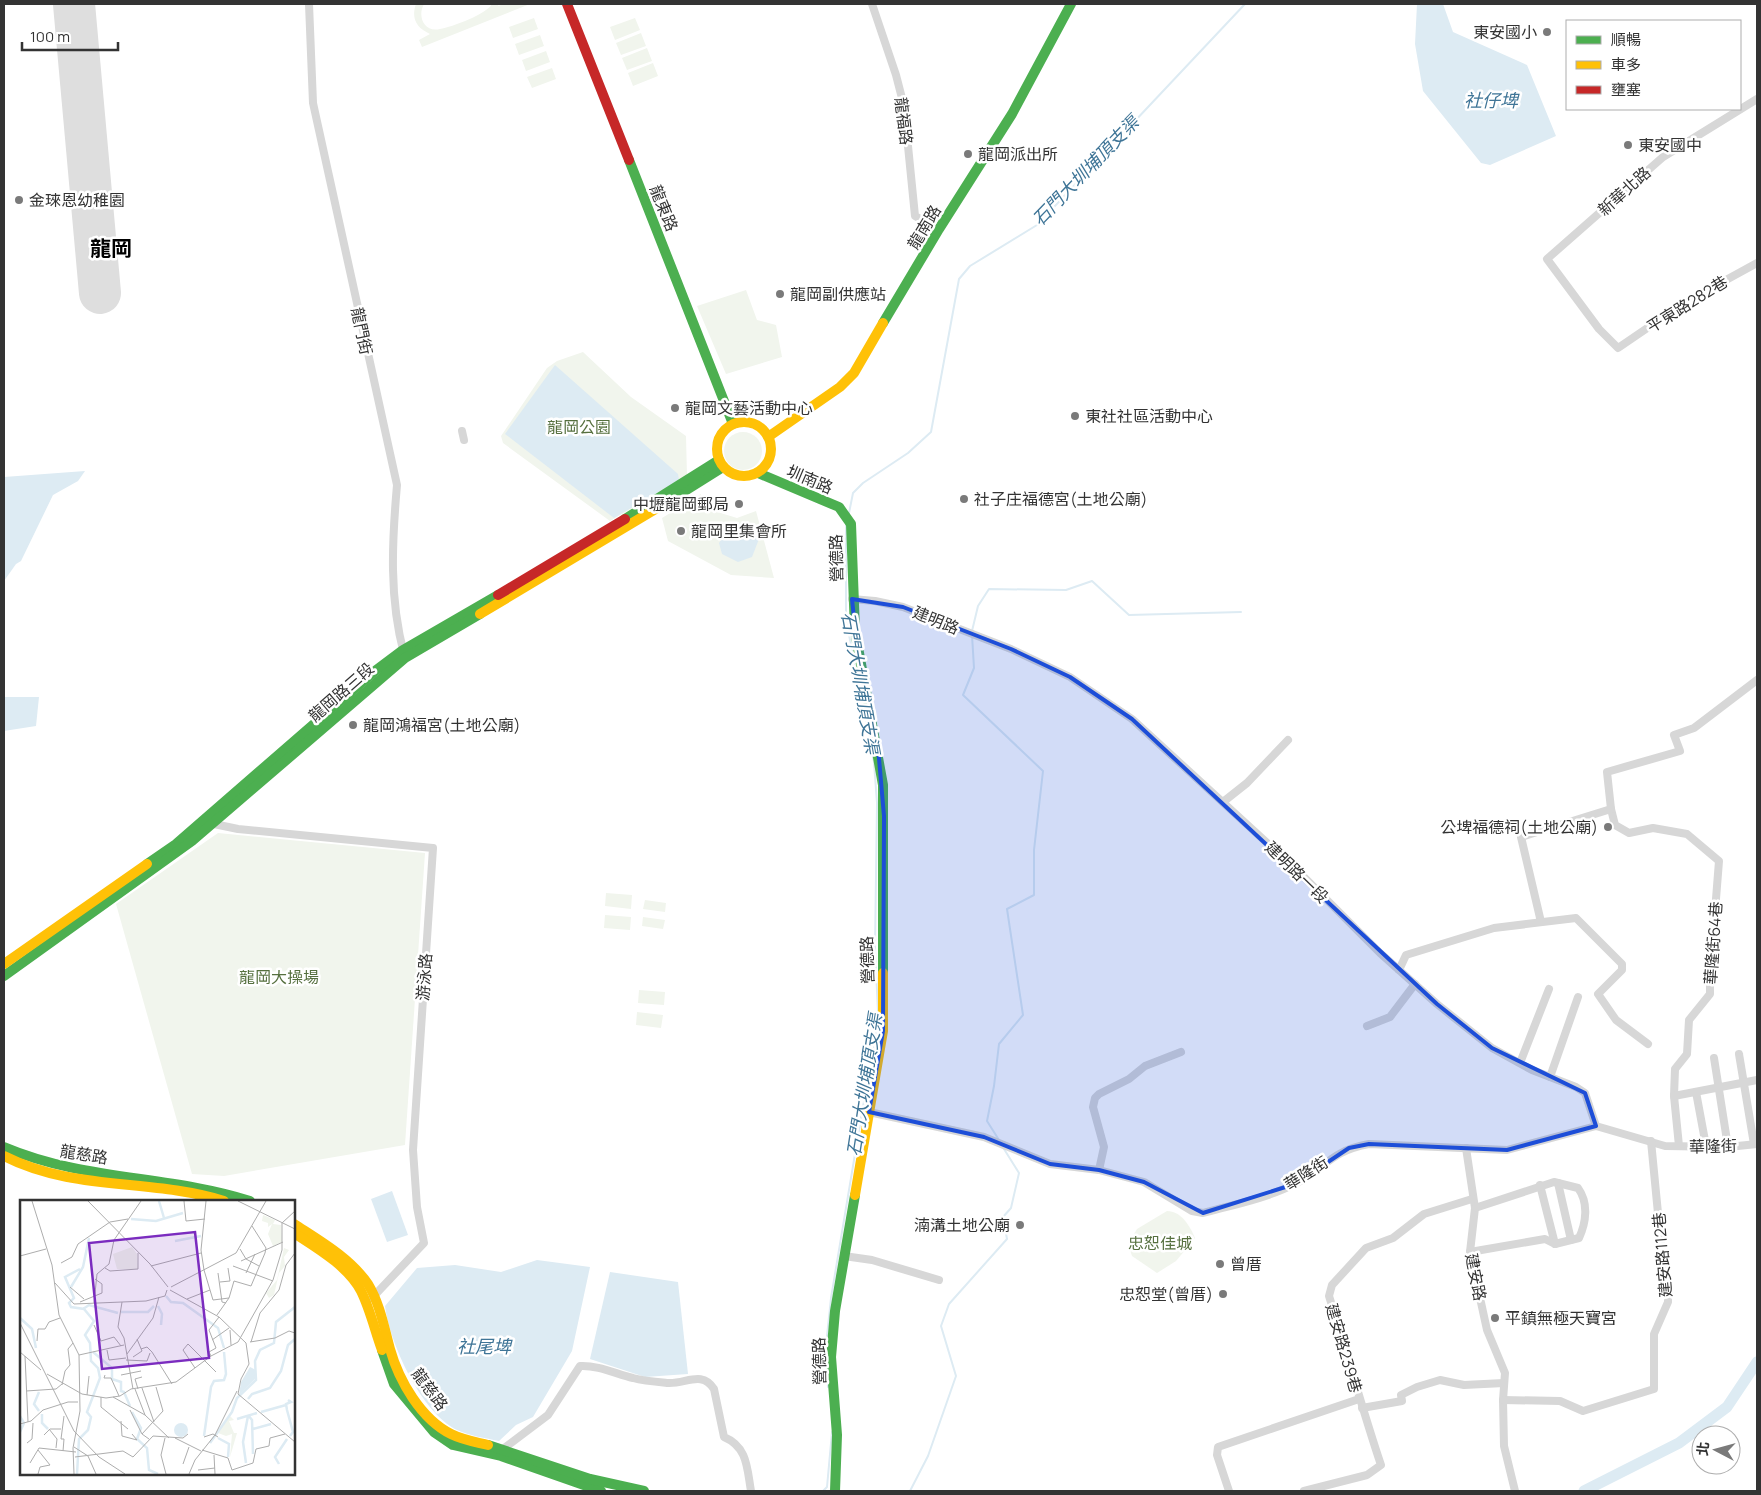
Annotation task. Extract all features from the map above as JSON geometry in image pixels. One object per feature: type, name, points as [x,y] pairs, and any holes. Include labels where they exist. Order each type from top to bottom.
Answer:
[{"type":"street","name":"龍門街","points":[[309,4],[313,103],[339,230],[396,485],[392,536],[394,604],[404,654]]},
{"type":"street","name":"龍東路","points":[[566,4],[733,424]]},
{"type":"street","name":"龍福路","points":[[872,4],[896,75],[904,106],[916,216],[939,229]]},
{"type":"street","name":"龍南路","points":[[768,437],[817,404],[854,373],[939,229],[1012,114],[1071,4]]},
{"type":"street","name":"新華北路","points":[[1741,109],[1757,99]]},
{"type":"street","name":"新華北路","points":[[1618,348],[1599,329],[1547,259],[1663,157],[1739,110]]},
{"type":"street","name":"平東路282巷","points":[[1618,348],[1684,303],[1757,263]]},
{"type":"street","points":[[742,422],[756,425],[768,437],[771,451],[765,466],[758,473],[732,474],[722,463],[717,444],[721,434],[733,424],[742,422]]},
{"type":"street","points":[[462,431],[464,440]]},
{"type":"street","name":"龍岡路三段","points":[[4,964],[176,844],[375,671],[722,463]]},
{"type":"street","name":"圳南路","points":[[758,473],[839,508],[848,517]]},
{"type":"street","name":"營德路","points":[[835,1491],[837,1434],[832,1343],[844,1256],[883,1031],[881,911],[884,816],[878,747],[857,648],[852,598],[851,524],[848,517]]},
{"type":"street","name":"建明路","points":[[852,598],[874,600],[903,607],[977,636]]},
{"type":"street","name":"建明路一段","points":[[977,636],[1011,649],[1070,677],[1132,719],[1300,874],[1415,984],[1492,1048],[1550,1077],[1576,1087],[1584,1093],[1596,1126]]},
{"type":"street","name":"龍岡路三段","points":[[4,976],[214,824],[404,654]]},
{"type":"street","points":[[1541,922],[1521,837],[1612,809],[1607,772],[1680,751],[1674,735],[1694,728],[1757,680]]},
{"type":"street","points":[[1222,802],[1248,783],[1288,740]]},
{"type":"street","name":"華隆街64巷","points":[[1612,809],[1615,825],[1629,833],[1652,828],[1687,834],[1719,861],[1714,924],[1710,945],[1710,994],[1689,1020],[1687,1054],[1675,1069],[1674,1096],[1679,1146]]},
{"type":"street","name":"游泳路","points":[[214,824],[238,829],[433,848],[413,1150],[417,1207],[424,1242],[371,1299]]},
{"type":"street","points":[[1400,970],[1406,955],[1494,928],[1576,918],[1622,964],[1622,970],[1598,994],[1616,1020],[1648,1044]]},
{"type":"street","points":[[1367,1026],[1390,1017],[1415,984]]},
{"type":"street","points":[[1520,1063],[1549,989]]},
{"type":"street","points":[[1550,1077],[1578,996]]},
{"type":"street","points":[[1099,1170],[1104,1147],[1093,1107],[1095,1098],[1099,1094],[1129,1079],[1145,1066],[1181,1052]]},
{"type":"street","points":[[1739,1054],[1755,1144]]},
{"type":"street","points":[[1714,1058],[1728,1147]]},
{"type":"street","points":[[1674,1096],[1719,1089],[1757,1080]]},
{"type":"street","points":[[1696,1092],[1706,1146]]},
{"type":"street","name":"華隆街","points":[[869,1112],[984,1137],[1050,1164],[1099,1170],[1144,1182],[1192,1211],[1203,1213],[1295,1184],[1334,1155],[1349,1148],[1369,1144],[1512,1149],[1596,1126],[1665,1146],[1728,1147],[1755,1144]]},
{"type":"street","name":"建安路112巷","points":[[1502,1400],[1560,1401],[1583,1411],[1654,1389],[1654,1334],[1668,1302],[1668,1288],[1663,1265],[1651,1141]]},
{"type":"street","name":"龍慈路","points":[[4,1146],[30,1159],[59,1167],[185,1184],[227,1192],[247,1200]]},
{"type":"street","name":"建安路","points":[[1466,1148],[1472,1199],[1475,1208],[1470,1252],[1487,1330],[1503,1364],[1504,1446],[1515,1491]]},
{"type":"street","name":"龍慈路","points":[[4,1156],[26,1167],[51,1175],[78,1180],[188,1192],[220,1200]]},
{"type":"street","points":[[1558,1183],[1572,1240]]},
{"type":"street","points":[[1470,1252],[1545,1239],[1555,1244],[1579,1238],[1585,1225],[1586,1214],[1582,1193],[1578,1188],[1558,1183],[1540,1185],[1475,1208]]},
{"type":"street","points":[[1540,1185],[1555,1244]]},
{"type":"street","name":"建安路239巷","points":[[1304,1491],[1367,1474],[1381,1464],[1359,1399],[1353,1371],[1329,1296],[1332,1285],[1366,1248],[1393,1238],[1424,1214],[1472,1199]]},
{"type":"street","name":"龍慈路","points":[[295,1225],[320,1246],[371,1299],[394,1384],[422,1420],[434,1432],[453,1445],[502,1452],[601,1482],[644,1491]]},
{"type":"street","name":"龍慈路","points":[[295,1234],[320,1246]]},
{"type":"street","points":[[844,1256],[872,1260],[939,1280]]},
{"type":"street","points":[[502,1452],[548,1415],[580,1366],[589,1365],[636,1379],[671,1383],[703,1378],[710,1382],[714,1389],[724,1437],[734,1441],[744,1453],[751,1491]]},
{"type":"street","points":[[1362,1408],[1402,1401],[1401,1396],[1417,1387],[1440,1380],[1464,1385],[1504,1383]]},
{"type":"street","points":[[1229,1491],[1217,1455],[1218,1447],[1359,1399]]},
{"type":"street","name":"龍慈路","points":[[502,1452],[601,1491]]},
{"type":"highlighted area","points":[[852,599],[903,607],[1011,649],[1070,677],[1132,719],[1437,1004],[1492,1048],[1585,1093],[1596,1126],[1507,1150],[1369,1144],[1349,1148],[1295,1184],[1203,1213],[1144,1182],[1099,1170],[1050,1164],[984,1137],[869,1112],[883,1031],[884,816],[878,747],[857,648]]},
{"type":"green space","points":[[416,4],[424,4],[421,14],[423,22],[434,30],[469,20],[489,8],[492,4],[499,4],[498,6],[504,4],[530,4],[422,47],[419,40],[430,34],[421,29],[416,22],[414,14]]},
{"type":"green space","points":[[534,18],[538,29],[513,38],[509,27]]},
{"type":"green space","points":[[635,18],[640,30],[615,40],[610,27]]},
{"type":"green space","points":[[641,33],[646,46],[621,55],[616,43]]},
{"type":"green space","points":[[540,35],[544,46],[519,55],[515,44]]},
{"type":"green space","points":[[647,48],[652,61],[627,70],[622,58]]},
{"type":"green space","points":[[546,51],[550,62],[526,71],[522,60]]},
{"type":"green space","points":[[653,63],[658,76],[633,86],[628,73]]},
{"type":"green space","points":[[552,68],[556,79],[532,88],[527,77]]},
{"type":"green space","points":[[746,290],[757,320],[776,325],[782,357],[726,374],[697,306]]},
{"type":"green space","name":"龍岡公園","points":[[583,352],[631,397],[686,436],[687,476],[610,521],[503,443],[501,436],[547,368],[557,361]]},
{"type":"green space","points":[[743,432],[756,438],[762,451],[756,464],[743,470],[730,464],[724,451],[730,438]]},
{"type":"green space","points":[[701,494],[701,507],[737,518],[756,511],[774,578],[731,575],[668,541],[662,518]]},
{"type":"green space","name":"龍岡大操場","points":[[218,833],[425,853],[405,1145],[224,1176],[192,1174],[116,904]]},
{"type":"green space","points":[[606,893],[632,895],[631,909],[605,906]]},
{"type":"green space","points":[[645,900],[666,903],[665,912],[643,909]]},
{"type":"green space","points":[[605,915],[631,917],[630,930],[604,928]]},
{"type":"green space","points":[[643,917],[665,920],[663,929],[642,926]]},
{"type":"green space","points":[[639,990],[665,992],[664,1005],[638,1003]]},
{"type":"green space","points":[[637,1012],[663,1015],[661,1028],[636,1025]]},
{"type":"green space","name":"忠恕佳城","points":[[1167,1211],[1181,1216],[1188,1224],[1195,1238],[1176,1261],[1157,1273],[1132,1256],[1128,1244],[1137,1229]]},
{"type":"water","name":"社仔埤","points":[[1417,4],[1443,4],[1453,32],[1527,65],[1556,136],[1490,165],[1481,163],[1423,91],[1415,44]]},
{"type":"water","name":"龍岡公園","points":[[555,365],[678,474],[679,480],[614,518],[505,434]]},
{"type":"water","points":[[85,471],[78,481],[53,495],[21,561],[16,564],[4,581],[4,477]]},
{"type":"water","points":[[733,522],[749,525],[759,539],[752,557],[738,562],[722,554],[719,543],[725,534],[724,528]]},
{"type":"water","points":[[4,697],[39,697],[36,726],[4,731]]},
{"type":"water","points":[[392,1191],[408,1235],[387,1242],[371,1199]]},
{"type":"water","name":"社尾埤","points":[[537,1260],[590,1267],[572,1351],[533,1417],[516,1425],[499,1441],[457,1430],[444,1421],[431,1408],[409,1375],[393,1339],[385,1306],[417,1268],[455,1265],[501,1272]]},
{"type":"water","points":[[610,1272],[678,1282],[688,1374],[645,1377],[590,1359]]},
{"type":"waterway","name":"石門大圳埔頂支渠","points":[[849,513],[853,493],[863,483],[908,453],[931,432],[959,279],[970,266],[1037,225],[1245,4]]},
{"type":"waterway","name":"石門大圳埔頂支渠","points":[[846,522],[846,619],[855,666]]},
{"type":"waterway","name":"石門大圳埔頂支渠","points":[[972,631],[978,606],[989,589],[1066,590],[1092,581],[1129,615],[1241,612]]},
{"type":"waterway","name":"石門大圳埔頂支渠","points":[[972,635],[974,668],[963,695],[1043,771],[1034,850],[1034,895],[1007,909],[1023,1015],[999,1044],[994,1086],[987,1121],[999,1140]]},
{"type":"waterway","name":"石門大圳埔頂支渠","points":[[863,705],[874,762],[877,803],[875,948],[878,1012]]},
{"type":"waterway","name":"石門大圳埔頂支渠","points":[[872,1066],[878,1016]]},
{"type":"waterway","name":"石門大圳埔頂支渠","points":[[828,1387],[825,1355],[831,1298],[863,1106],[870,1076]]},
{"type":"waterway","name":"石門大圳埔頂支渠","points":[[910,1491],[928,1456],[956,1376],[941,1326],[949,1304],[1007,1239],[1003,1217],[1011,1208],[1019,1173],[1004,1149]]},
{"type":"waterway","points":[[1584,1491],[1679,1443],[1727,1407],[1757,1362]]},
{"type":"waterway","name":"石門大圳埔頂支渠","points":[[823,1491],[827,1487],[832,1432]]},
{"type":"runway","points":[[74,4],[100,293]]},
{"type":"traffic: fast","points":[[883,323],[939,229],[1012,114],[1071,4]]},
{"type":"traffic: fast","points":[[629,160],[733,424]]},
{"type":"traffic: fast","points":[[625,519],[719,460]]},
{"type":"traffic: fast","points":[[664,504],[723,467]]},
{"type":"traffic: fast","points":[[758,473],[839,507],[851,524],[855,631],[883,785],[883,973]]},
{"type":"traffic: fast","points":[[147,864],[176,844],[375,671],[403,650],[498,595]]},
{"type":"traffic: fast","points":[[4,976],[192,841],[405,658],[480,614]]},
{"type":"traffic: fast","points":[[4,1147],[34,1158],[65,1166],[188,1186],[246,1200]]},
{"type":"traffic: fast","points":[[835,1491],[837,1435],[831,1357],[835,1311],[855,1195]]},
{"type":"traffic: fast","points":[[382,1350],[394,1384],[434,1432],[453,1445],[501,1456],[601,1491]]},
{"type":"traffic: fast","points":[[488,1445],[590,1479],[644,1491]]},
{"type":"traffic: slow","points":[[768,437],[840,387],[854,373],[883,323]]},
{"type":"traffic: slow","points":[[744,422],[754,424],[763,430],[769,439],[771,449],[769,459],[763,468],[754,474],[744,476],[734,474],[725,468],[719,459],[717,449],[719,439],[725,430],[734,424],[744,422]]},
{"type":"traffic: slow","points":[[480,614],[664,504]]},
{"type":"traffic: slow","points":[[4,964],[147,864]]},
{"type":"traffic: slow","points":[[855,1195],[883,1031],[883,973]]},
{"type":"traffic: slow","points":[[4,1156],[58,1175],[85,1180],[168,1189],[220,1200]]},
{"type":"traffic: slow","points":[[295,1225],[344,1258],[368,1284],[379,1308],[399,1374],[421,1409],[430,1419],[451,1434],[488,1445]]},
{"type":"traffic: slow","points":[[295,1234],[331,1258],[355,1282],[367,1305],[382,1350]]},
{"type":"traffic: jam","points":[[567,4],[629,160]]},
{"type":"traffic: jam","points":[[498,595],[625,519]]},
{"type":"place","name":"東安國小","points":[[1547,32]]},
{"type":"place","name":"東安國中","points":[[1628,145]]},
{"type":"place","name":"龍岡派出所","points":[[968,154]]},
{"type":"place","name":"金琜恩幼稚園","points":[[19,200]]},
{"type":"place","name":"龍岡副供應站","points":[[780,294]]},
{"type":"place","name":"龍岡文藝活動中心","points":[[675,408]]},
{"type":"place","name":"東社社區活動中心","points":[[1075,416]]},
{"type":"place","name":"社子庄福德宮(土地公廟)","points":[[964,499]]},
{"type":"place","name":"中壢龍岡郵局","points":[[739,504]]},
{"type":"place","name":"龍岡里集會所","points":[[681,531]]},
{"type":"place","name":"龍岡鴻福宮(土地公廟)","points":[[353,725]]},
{"type":"place","name":"公埤福德祠(土地公廟)","points":[[1608,827]]},
{"type":"place","name":"湳溝土地公廟","points":[[1020,1225]]},
{"type":"place","name":"曾厝","points":[[1220,1264]]},
{"type":"place","name":"忠恕堂(曾厝)","points":[[1223,1294]]},
{"type":"place","name":"平鎮無極天寶宮","points":[[1495,1318]]},
{"type":"district","name":"龍岡","points":[[111,249]]}]
